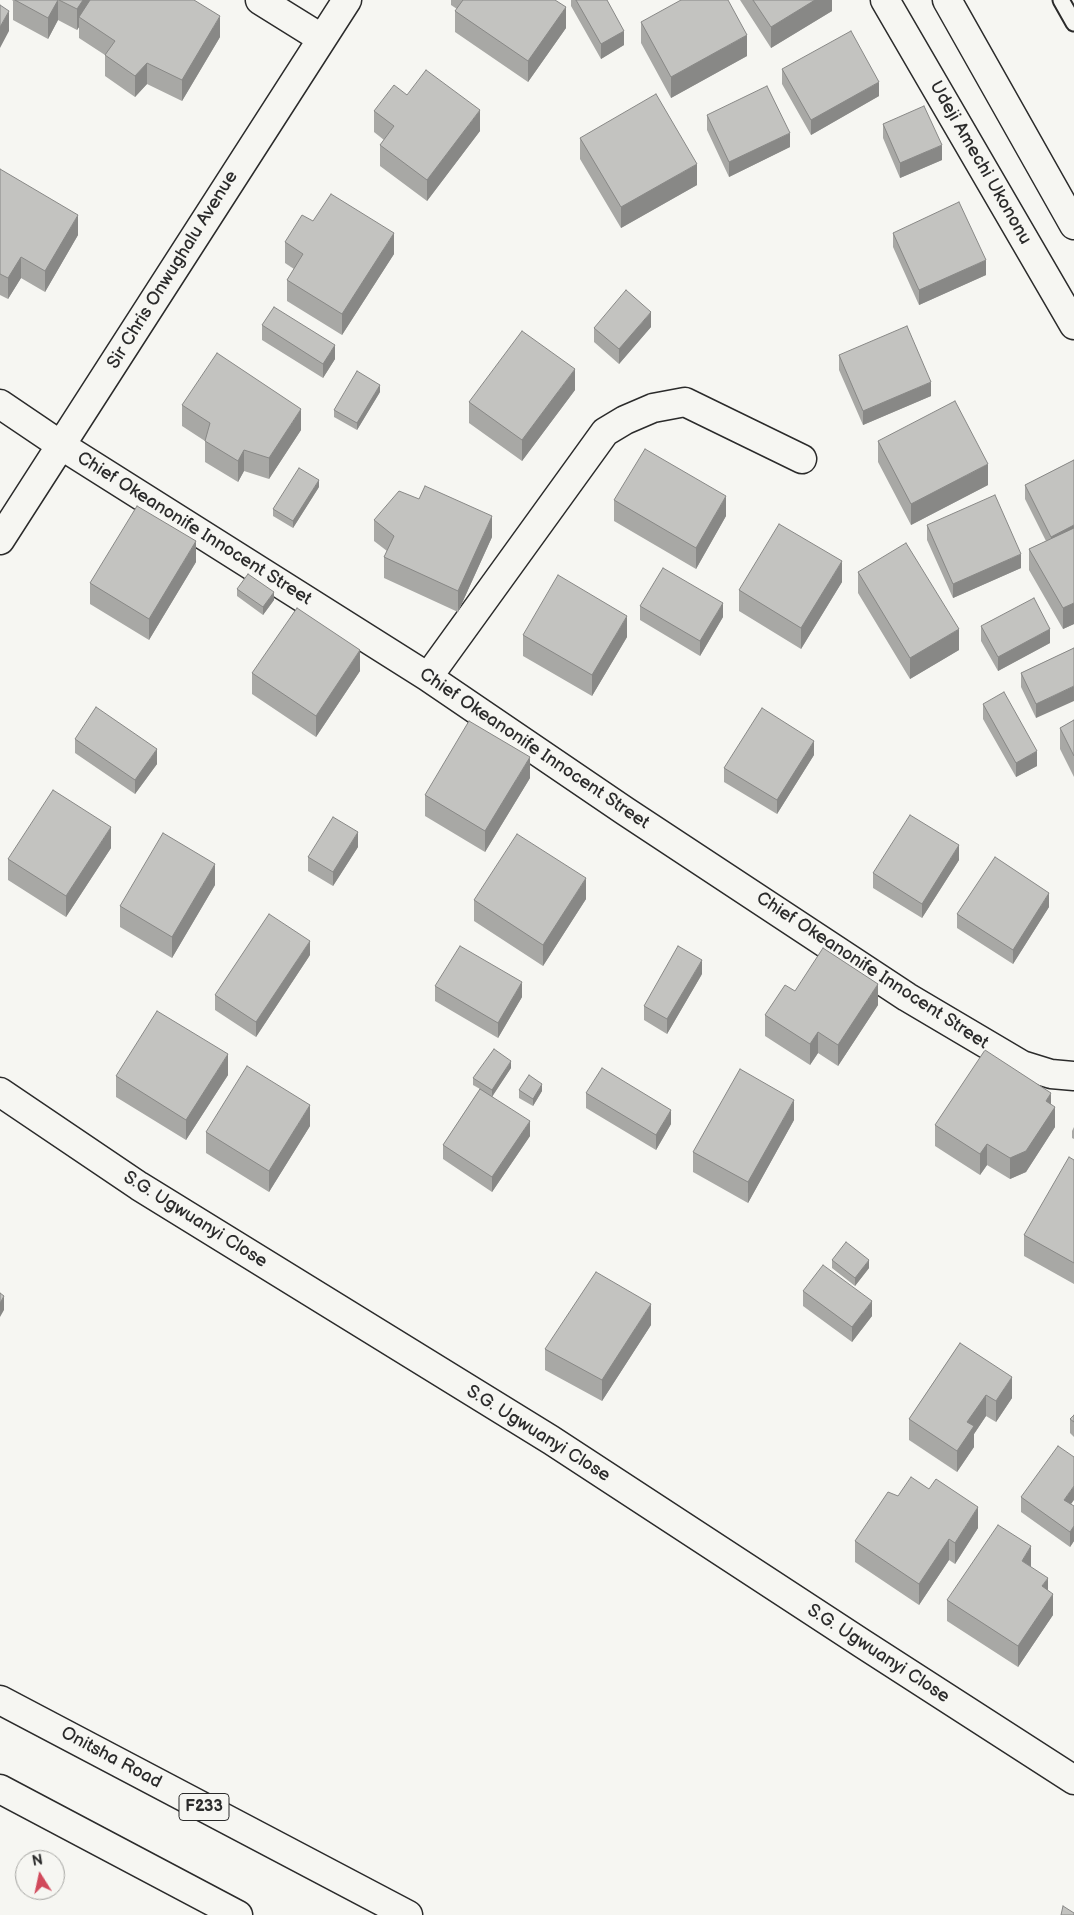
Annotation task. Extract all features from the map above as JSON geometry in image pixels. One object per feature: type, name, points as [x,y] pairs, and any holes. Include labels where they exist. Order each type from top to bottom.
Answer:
[{"type":"street","points":[[260,0],[321,38]]},
{"type":"street","name":"Sir Chris Onwughalu Avenue","points":[[0,540],[347,0]]},
{"type":"street","name":"Udeji Amechi Ukononu","points":[[885,0],[1074,325]]},
{"type":"street","points":[[947,0],[1074,225]]},
{"type":"street","points":[[428,677],[605,432],[625,420],[653,408],[685,402],[802,459]]},
{"type":"street","name":"Chief Okeanonife Innocent Street","points":[[0,404],[62,446],[428,677],[907,997],[1022,1066],[1051,1074],[1074,1076]]},
{"type":"street","name":"S.G. Ugwuanyi Close","points":[[0,1092],[139,1186],[551,1440],[1074,1780]]},
{"type":"street","name":"Onitsha Road","points":[[0,1700],[408,1915]]},
{"type":"street","points":[[0,1789],[238,1915]]},
{"type":"lane","points":[[1061,0],[1074,23]]},
{"type":"building","points":[[15,0],[58,0],[48,18]]},
{"type":"building","points":[[59,0],[83,0],[77,9]]},
{"type":"building","points":[[90,0],[194,0],[220,16],[182,80],[147,63],[135,76],[105,55],[115,41],[79,17]]},
{"type":"building","points":[[463,0],[555,0],[566,7],[528,61],[455,11]]},
{"type":"building","points":[[576,0],[607,0],[624,31],[601,44]]},
{"type":"building","points":[[681,0],[728,0],[747,35],[671,77],[641,22]]},
{"type":"building","points":[[753,0],[815,0],[771,27]]},
{"type":"building","points":[[0,5],[9,11],[0,27]]},
{"type":"building","points":[[851,31],[879,82],[811,120],[782,69]]},
{"type":"building","points":[[426,70],[480,110],[427,180],[380,145],[394,126],[374,111],[394,85],[407,95]]},
{"type":"building","points":[[767,86],[790,133],[729,162],[707,115]]},
{"type":"building","points":[[656,94],[697,164],[621,207],[580,138]]},
{"type":"building","points":[[924,106],[942,145],[900,163],[883,124]]},
{"type":"building","points":[[0,169],[78,215],[45,271],[21,257],[8,278],[0,274]]},
{"type":"building","points":[[331,194],[394,233],[342,314],[287,280],[303,254],[285,242],[302,215],[313,221]]},
{"type":"building","points":[[959,202],[986,260],[919,290],[893,233]]},
{"type":"building","points":[[626,290],[651,312],[619,349],[594,328]]},
{"type":"building","points":[[274,307],[335,345],[323,364],[262,325]]},
{"type":"building","points":[[907,326],[931,382],[863,411],[839,355]]},
{"type":"building","points":[[522,331],[575,369],[522,440],[469,402]]},
{"type":"building","points":[[217,353],[301,409],[269,458],[244,450],[238,461],[205,441],[210,423],[182,405]]},
{"type":"building","points":[[357,371],[380,385],[357,423],[334,410]]},
{"type":"building","points":[[955,401],[988,464],[911,504],[878,441]]},
{"type":"building","points":[[645,449],[726,496],[696,548],[614,500]]},
{"type":"building","points":[[1074,460],[1074,525],[1051,537],[1025,485]]},
{"type":"building","points":[[299,468],[319,480],[293,521],[273,509]]},
{"type":"building","points":[[425,486],[492,516],[458,591],[384,557],[394,536],[374,520],[399,491],[419,499]]},
{"type":"building","points":[[995,495],[1021,554],[953,584],[927,525]]},
{"type":"building","points":[[137,506],[196,541],[149,619],[90,583]]},
{"type":"building","points":[[779,524],[842,561],[801,628],[739,590]]},
{"type":"building","points":[[1074,528],[1074,603],[1063,608],[1029,549]]},
{"type":"building","points":[[906,543],[959,629],[910,658],[858,572]]},
{"type":"building","points":[[663,568],[723,603],[700,641],[640,606]]},
{"type":"building","points":[[248,574],[274,592],[263,607],[237,589]]},
{"type":"building","points":[[558,575],[627,616],[592,675],[523,635]]},
{"type":"building","points":[[1034,598],[1050,629],[998,657],[981,626]]},
{"type":"building","points":[[297,608],[360,650],[316,716],[252,673]]},
{"type":"building","points":[[1074,648],[1074,686],[1036,704],[1021,673]]},
{"type":"building","points":[[1004,692],[1037,751],[1016,763],[983,704]]},
{"type":"building","points":[[96,707],[157,749],[135,780],[75,739]]},
{"type":"building","points":[[762,708],[814,741],[777,800],[724,768]]},
{"type":"building","points":[[1074,720],[1074,756],[1060,728]]},
{"type":"building","points":[[469,721],[530,757],[485,831],[425,795]]},
{"type":"building","points":[[53,790],[111,827],[66,896],[8,859]]},
{"type":"building","points":[[910,815],[959,845],[922,904],[873,873]]},
{"type":"building","points":[[333,817],[358,832],[333,872],[308,857]]},
{"type":"building","points":[[163,833],[215,864],[172,937],[120,906]]},
{"type":"building","points":[[517,834],[586,878],[543,945],[474,900]]},
{"type":"building","points":[[995,857],[1049,893],[1013,950],[957,914]]},
{"type":"building","points":[[269,914],[310,941],[256,1022],[215,995]]},
{"type":"building","points":[[460,946],[522,982],[498,1023],[435,986]]},
{"type":"building","points":[[678,946],[702,960],[667,1019],[644,1006]]},
{"type":"building","points":[[823,948],[878,984],[838,1045],[818,1032],[810,1044],[765,1015],[785,985],[795,991]]},
{"type":"building","points":[[157,1011],[228,1054],[186,1120],[116,1076]]},
{"type":"building","points":[[494,1049],[511,1061],[492,1090],[473,1078]]},
{"type":"building","points":[[985,1050],[1051,1093],[1046,1101],[1055,1107],[1026,1151],[1010,1158],[987,1144],[980,1154],[935,1125]]},
{"type":"building","points":[[247,1066],[310,1105],[269,1171],[206,1132]]},
{"type":"building","points":[[602,1068],[671,1110],[656,1135],[586,1093]]},
{"type":"building","points":[[740,1069],[794,1100],[748,1182],[693,1152]]},
{"type":"building","points":[[529,1075],[542,1084],[533,1099],[519,1090]]},
{"type":"building","points":[[480,1089],[530,1121],[492,1177],[443,1145]]},
{"type":"building","points":[[1069,1157],[1074,1160],[1074,1263],[1024,1235]]},
{"type":"building","points":[[846,1242],[869,1260],[855,1278],[832,1260]]},
{"type":"building","points":[[823,1265],[872,1301],[852,1327],[803,1291]]},
{"type":"building","points":[[596,1272],[651,1304],[602,1380],[545,1349]]},
{"type":"building","points":[[0,1293],[4,1296],[0,1303]]},
{"type":"building","points":[[960,1343],[1012,1377],[996,1401],[986,1395],[967,1422],[974,1426],[957,1451],[909,1419]]},
{"type":"building","points":[[1058,1446],[1074,1457],[1074,1486],[1064,1500],[1074,1506],[1074,1526],[1070,1532],[1021,1497]]},
{"type":"building","points":[[911,1477],[929,1489],[936,1479],[978,1507],[955,1543],[949,1539],[919,1584],[855,1541],[888,1492],[898,1496]]},
{"type":"building","points":[[998,1525],[1031,1546],[1022,1561],[1048,1578],[1042,1586],[1053,1594],[1018,1646],[947,1600]]},
{"type":"building","points":[[1063,1906],[1074,1913],[1074,1915],[1061,1915]]}]
